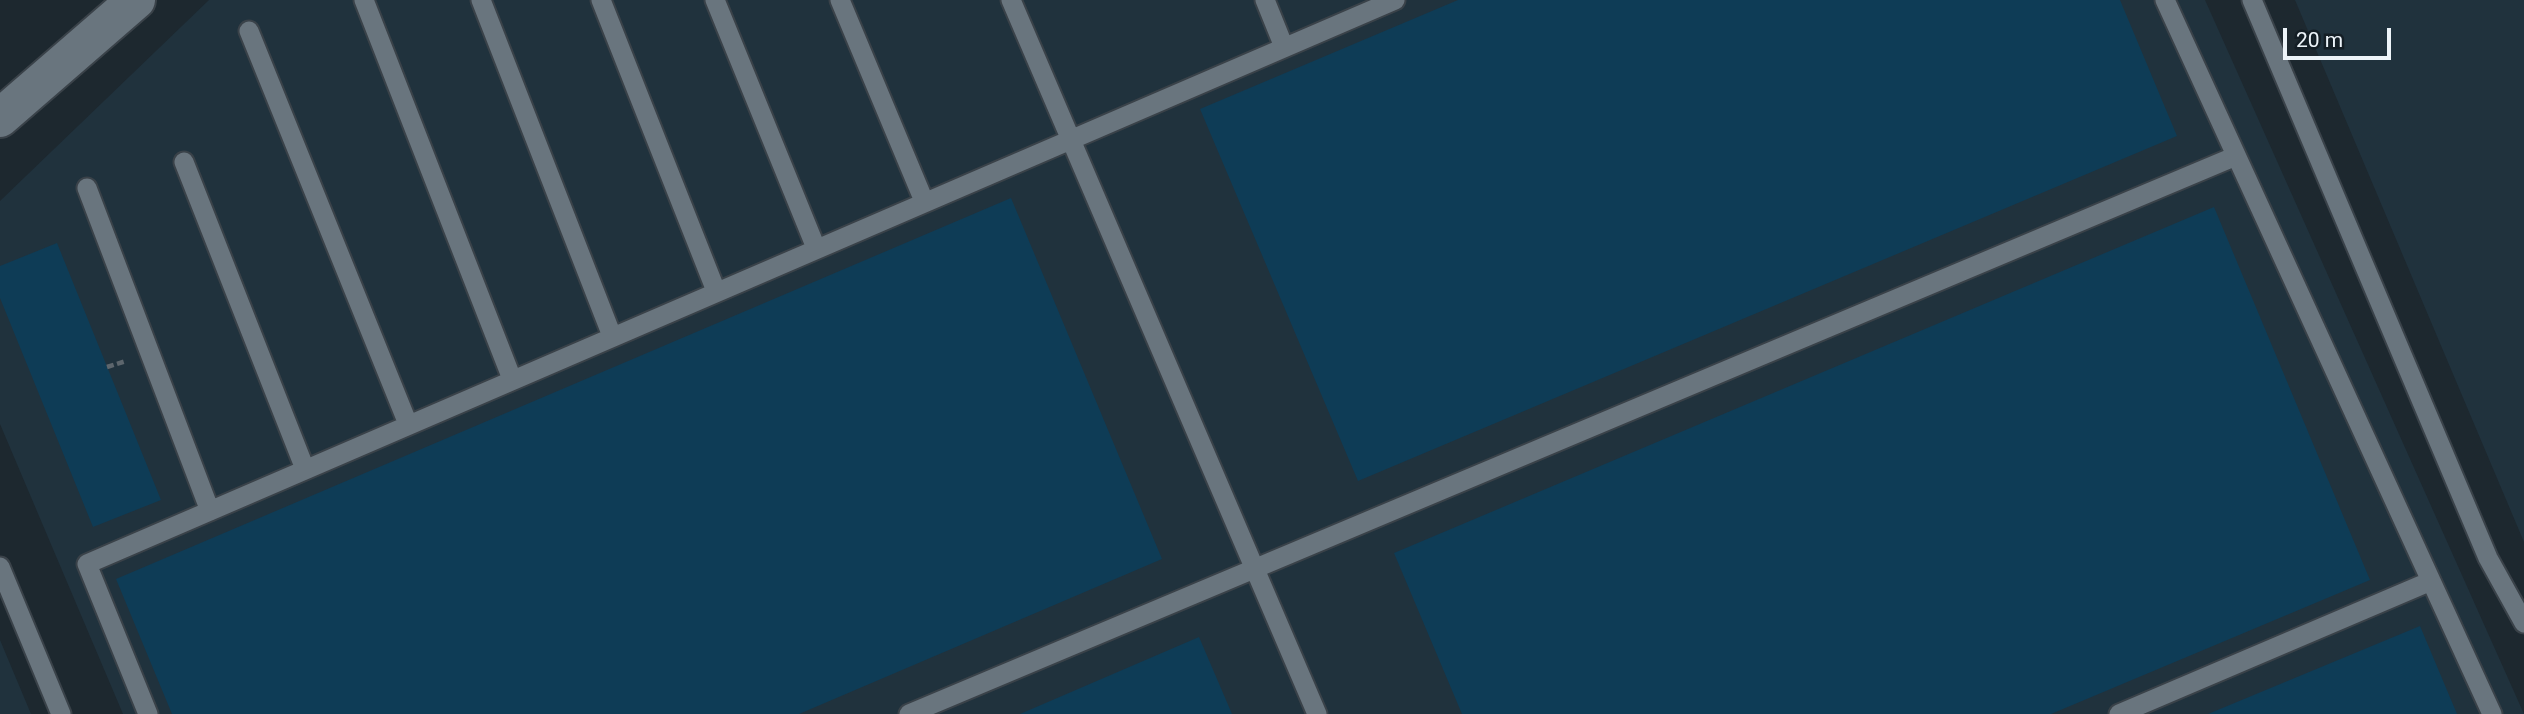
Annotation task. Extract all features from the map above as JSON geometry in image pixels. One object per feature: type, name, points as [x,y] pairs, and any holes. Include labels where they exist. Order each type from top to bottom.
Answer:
[{"type":"street","points":[[0,118],[136,0]]},
{"type":"lane","points":[[364,0],[512,380]]},
{"type":"lane","points":[[481,0],[612,336]]},
{"type":"lane","points":[[601,0],[716,291]]},
{"type":"lane","points":[[715,0],[816,248]]},
{"type":"lane","points":[[840,0],[925,201]]},
{"type":"lane","points":[[1011,0],[1317,714]]},
{"type":"lane","points":[[1265,0],[1284,47]]},
{"type":"lane","points":[[148,714],[87,564],[1395,0]]},
{"type":"lane","points":[[2165,0],[2492,714]]},
{"type":"lane","points":[[2252,0],[2488,558],[2524,623]]},
{"type":"lane","points":[[249,31],[408,425]]},
{"type":"lane","points":[[909,714],[2236,156]]},
{"type":"lane","points":[[184,162],[305,469]]},
{"type":"lane","points":[[87,188],[210,511]]},
{"type":"lane","points":[[0,567],[61,714]]},
{"type":"lane","points":[[2119,714],[2431,581]]},
{"type":"shaded area","points":[[209,0],[2205,0],[2524,714],[123,714],[0,424],[0,201]]},
{"type":"shaded area","points":[[2295,0],[2524,0],[2524,542]]},
{"type":"shaded area","points":[[0,640],[31,714],[0,714]]},
{"type":"building","points":[[1458,0],[2120,0],[2177,136],[1358,481],[1200,109]]},
{"type":"building","points":[[1011,198],[1162,559],[799,714],[172,714],[116,579]]},
{"type":"building","points":[[2214,207],[2370,580],[2051,714],[1462,714],[1394,553]]},
{"type":"building","points":[[57,243],[161,500],[93,527],[0,298],[0,266]]},
{"type":"building","points":[[2420,626],[2457,714],[2208,714]]},
{"type":"building","points":[[1199,637],[1232,714],[1020,714]]}]
